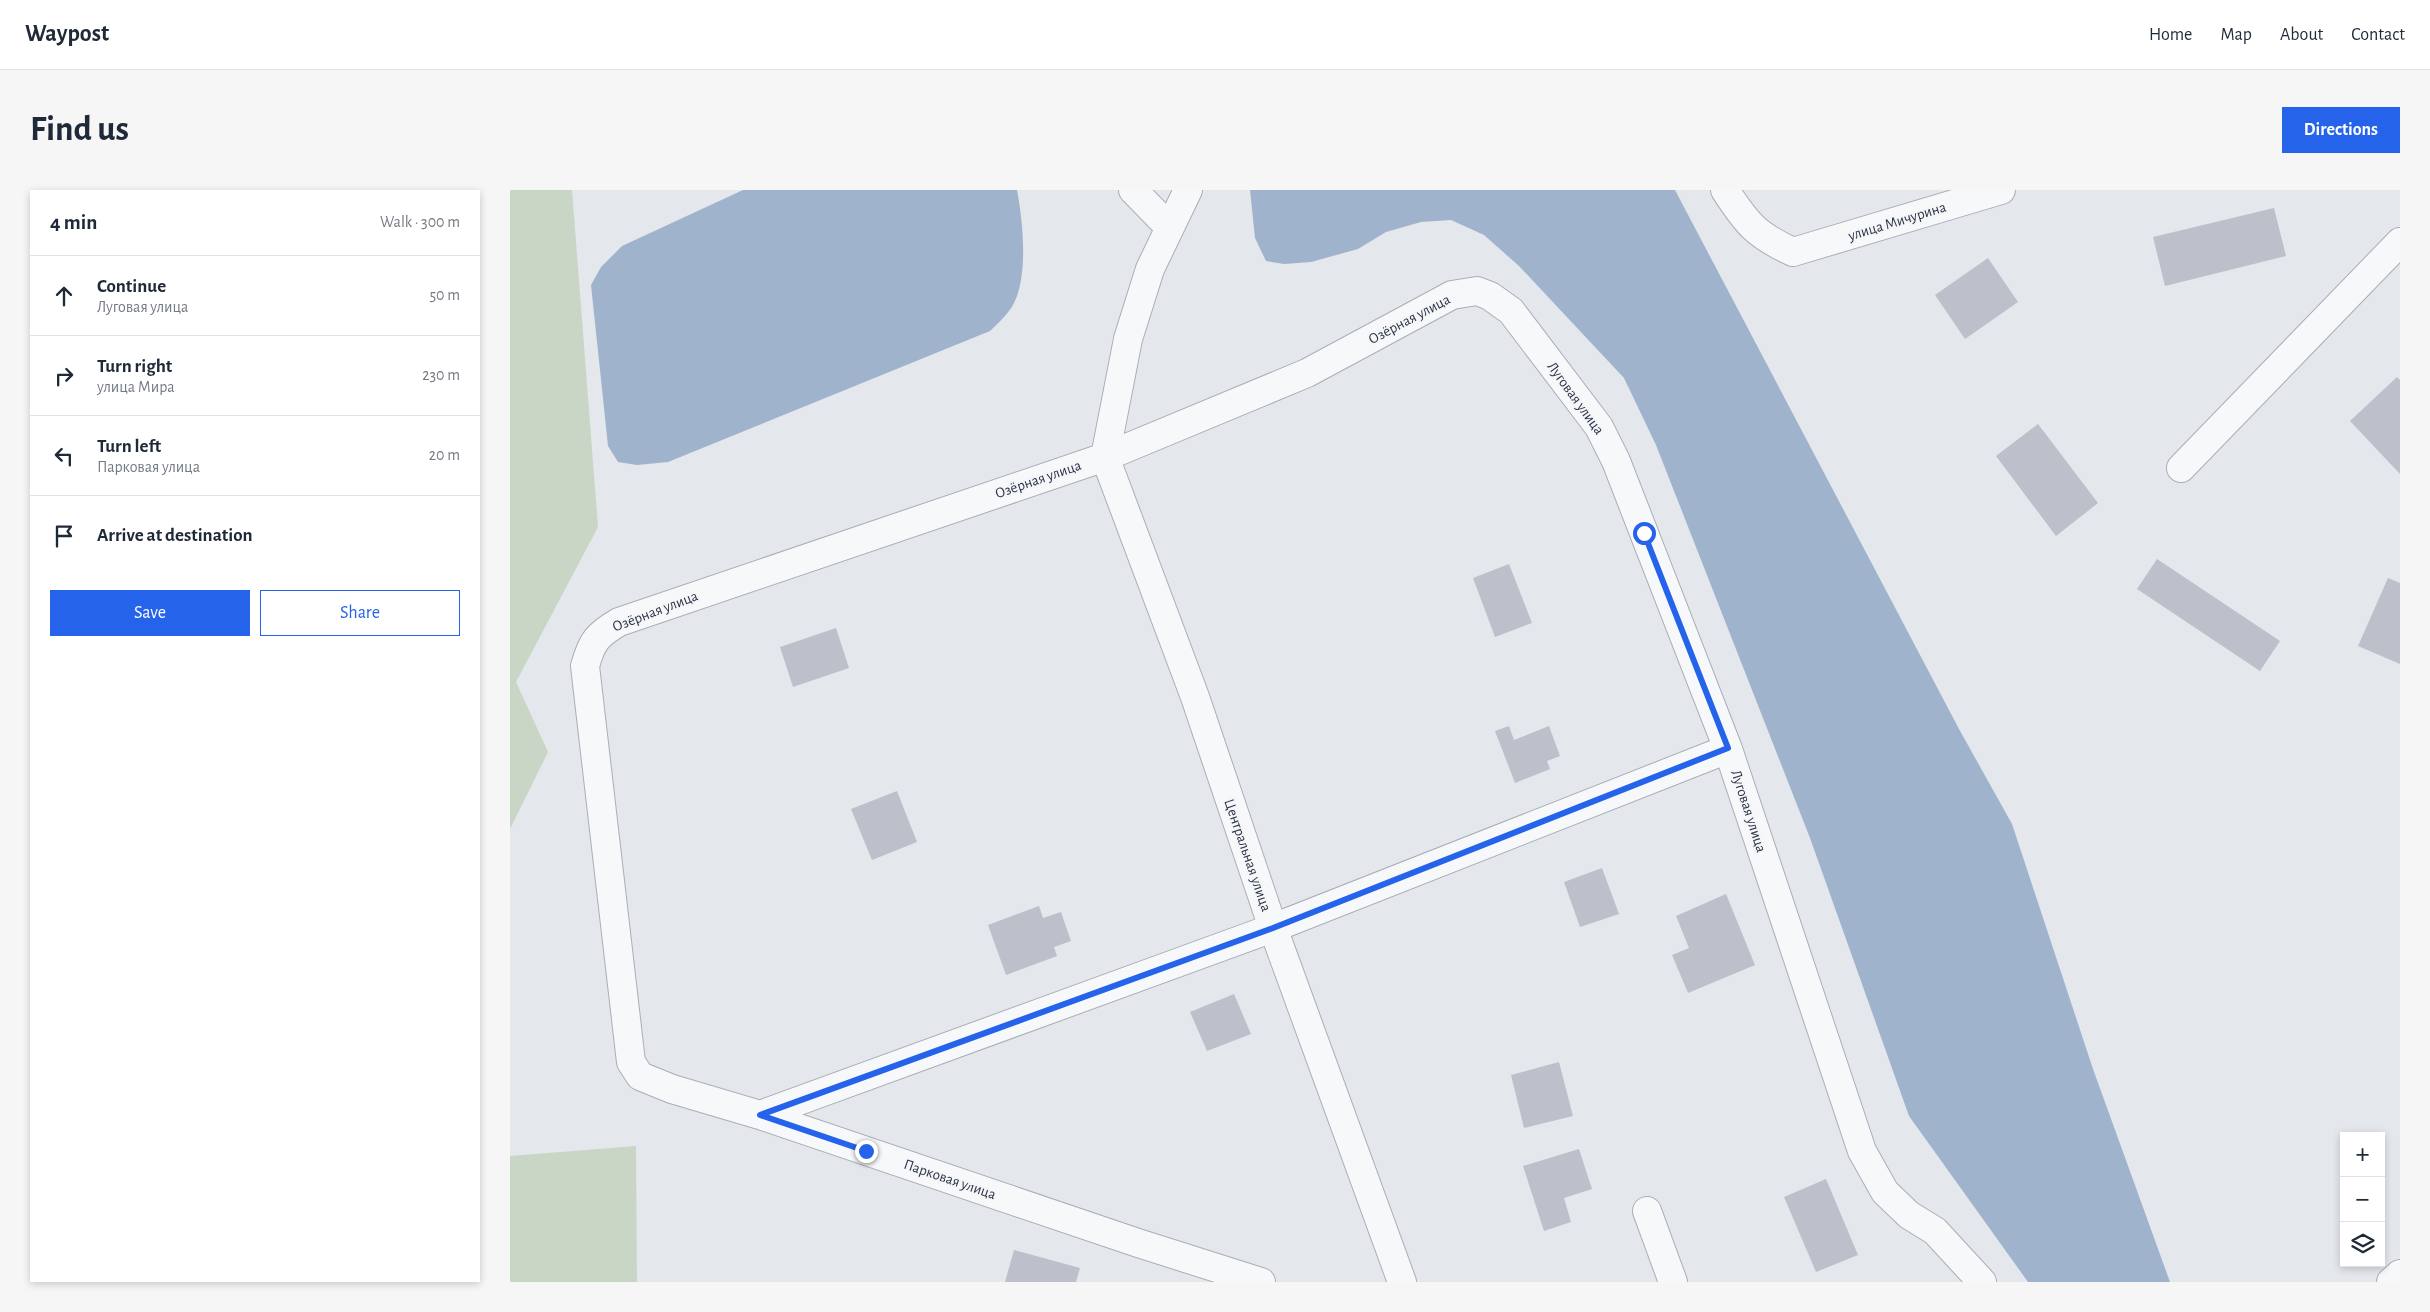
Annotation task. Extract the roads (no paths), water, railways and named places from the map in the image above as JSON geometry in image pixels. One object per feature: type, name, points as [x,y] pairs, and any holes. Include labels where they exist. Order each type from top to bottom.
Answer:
[{"type":"street","points":[[1133,190],[1168,227]]},
{"type":"street","points":[[1105,457],[1128,338],[1150,269],[1168,227],[1188,190]]},
{"type":"street","name":"улица Мичурина","points":[[1725,190],[1742,217],[1766,240],[1793,252],[2001,190]]},
{"type":"street","points":[[2181,468],[2400,242]]},
{"type":"street","name":"Озёрная улица","points":[[640,1076],[631,1062],[585,666],[590,645],[602,632],[619,622],[1105,457],[1307,373],[1452,295],[1477,291]]},
{"type":"street","name":"Луговая улица","points":[[1477,291],[1490,296],[1511,311],[1599,427],[1616,461],[1728,748],[1862,1151],[1885,1192],[1909,1215],[1936,1231],[1982,1282]]},
{"type":"street","name":"Центральная улица","points":[[1105,457],[1195,697],[1273,928],[1402,1282]]},
{"type":"street","points":[[760,1115],[1273,928],[1728,748]]},
{"type":"street","name":"Парковая улица","points":[[640,1076],[1138,1244],[1261,1282]]},
{"type":"street","points":[[1647,1211],[1672,1282]]},
{"type":"street","points":[[2391,1282],[2400,1274]]},
{"type":"water","points":[[743,190],[1017,190],[1023,235],[1023,252],[1020,285],[1016,300],[1007,314],[990,331],[668,462],[637,465],[618,462],[608,446],[591,285],[601,267],[622,246]]},
{"type":"water","points":[[1250,190],[1675,190],[1959,729],[2012,824],[2093,1069],[2170,1282],[2028,1282],[1909,1116],[1810,838],[1656,445],[1624,378],[1519,266],[1484,235],[1451,220],[1421,222],[1386,232],[1358,249],[1311,262],[1284,264],[1266,261],[1255,238]]}]
